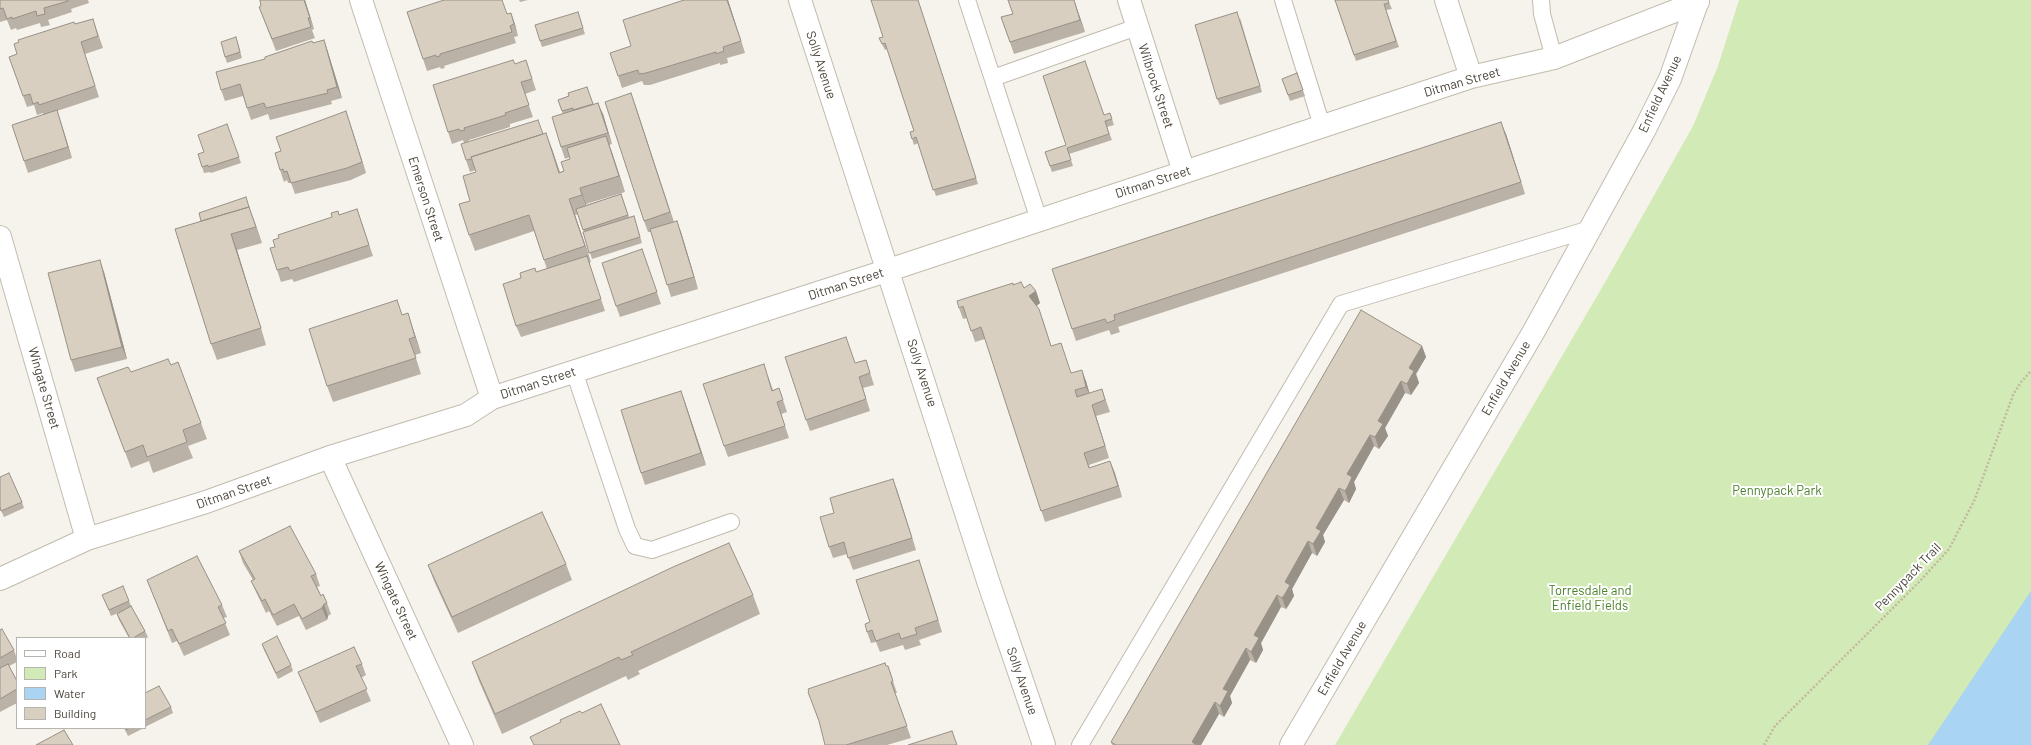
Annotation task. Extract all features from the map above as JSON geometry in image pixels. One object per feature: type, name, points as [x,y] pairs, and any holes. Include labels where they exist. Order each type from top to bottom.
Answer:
[{"type":"street","name":"Emerson Street","points":[[361,0],[492,398]]},
{"type":"street","name":"Solly Avenue","points":[[800,0],[889,270],[989,584],[1044,745]]},
{"type":"street","name":"Wilbrock Street","points":[[1129,0],[1184,172]]},
{"type":"street","points":[[1446,0],[1471,77]]},
{"type":"street","name":"Ditman Street","points":[[0,579],[87,539],[206,502],[330,457],[466,415],[492,398],[889,270],[1471,77],[1554,58],[1698,1]]},
{"type":"street","name":"Enfield Avenue","points":[[1291,745],[1534,331],[1644,131],[1670,79],[1698,1]]},
{"type":"street","name":"Wingate Street","points":[[0,237],[87,539]]},
{"type":"street","name":"Wingate Street","points":[[330,457],[462,745]]},
{"type":"lane","points":[[968,0],[1039,220]]},
{"type":"lane","points":[[1283,0],[1322,126]]},
{"type":"lane","points":[[1541,0],[1542,14],[1554,58]]},
{"type":"lane","points":[[993,78],[1137,27]]},
{"type":"lane","points":[[1080,745],[1341,304],[1590,229]]},
{"type":"lane","points":[[574,371],[627,529],[635,546],[652,550],[732,522]]},
{"type":"path","name":"Pennypack Trail","points":[[1764,745],[1775,726],[1921,580],[1949,549],[1975,499],[2013,396],[2021,382],[2031,371]]},
{"type":"green space","name":"Pennypack Park","points":[[1739,0],[2031,0],[2031,745],[1335,745],[1607,279],[1693,126],[1718,66]]},
{"type":"water","points":[[2031,591],[2031,745],[1928,745]]},
{"type":"building","points":[[0,0],[68,1],[44,8],[45,14],[37,16],[36,11],[12,19],[12,17],[7,19],[3,8],[0,9]]},
{"type":"building","points":[[260,0],[304,0],[310,18],[308,18],[311,27],[272,39],[259,7],[261,6]]},
{"type":"building","points":[[444,0],[502,0],[507,14],[511,13],[514,24],[510,26],[512,32],[440,54],[440,56],[436,57],[436,55],[423,59],[407,12]]},
{"type":"building","points":[[684,0],[727,0],[741,41],[723,47],[724,51],[716,54],[716,52],[646,73],[639,74],[638,70],[618,76],[610,53],[631,46],[623,20]]},
{"type":"building","points":[[871,0],[918,0],[976,178],[933,190],[916,137],[912,139],[910,132],[914,131],[885,43],[882,44],[879,38],[883,37]]},
{"type":"building","points":[[1008,0],[1074,0],[1080,20],[1010,42],[1001,17],[1013,14]]},
{"type":"building","points":[[1335,0],[1388,0],[1389,3],[1384,4],[1396,41],[1354,55]]},
{"type":"building","points":[[578,12],[583,28],[540,41],[535,25]]},
{"type":"building","points":[[1237,12],[1260,86],[1217,99],[1195,25]]},
{"type":"building","points":[[93,19],[98,36],[81,42],[95,86],[39,105],[38,102],[33,104],[30,94],[23,96],[9,57],[17,54],[14,44],[19,42],[18,40],[74,22],[75,24]]},
{"type":"building","points":[[236,37],[240,52],[225,57],[221,42]]},
{"type":"building","points":[[324,40],[337,87],[327,90],[328,93],[266,108],[264,103],[247,108],[240,84],[221,90],[216,72],[265,59],[265,57],[312,41],[313,43]]},
{"type":"building","points":[[513,60],[515,64],[526,60],[532,79],[521,82],[529,105],[505,113],[506,115],[464,128],[465,130],[460,131],[459,129],[448,132],[433,85]]},
{"type":"building","points":[[1085,61],[1104,115],[1110,113],[1112,119],[1105,121],[1109,134],[1067,148],[1071,160],[1050,166],[1045,152],[1066,145],[1043,76]]},
{"type":"building","points":[[1297,73],[1303,90],[1288,95],[1282,79]]},
{"type":"building","points":[[587,87],[593,104],[573,110],[573,108],[562,111],[558,100],[569,96],[568,93]]},
{"type":"building","points":[[631,93],[670,212],[644,221],[605,102]]},
{"type":"building","points":[[598,103],[608,133],[561,147],[552,117]]},
{"type":"building","points":[[57,110],[68,147],[24,161],[12,125]]},
{"type":"building","points":[[346,111],[362,162],[347,168],[291,183],[287,171],[284,172],[283,169],[280,170],[275,153],[281,151],[276,137]]},
{"type":"building","points":[[538,120],[543,134],[471,157],[472,159],[466,160],[461,144]]},
{"type":"building","points":[[1501,122],[1521,182],[1114,315],[1115,320],[1107,323],[1105,319],[1072,329],[1052,269]]},
{"type":"building","points":[[227,124],[239,157],[208,167],[208,165],[202,167],[198,154],[204,152],[198,135]]},
{"type":"building","points":[[546,133],[559,173],[564,171],[561,162],[570,159],[567,148],[606,136],[619,176],[580,188],[582,195],[569,199],[585,246],[544,260],[529,215],[469,235],[459,204],[470,201],[463,176],[476,172],[471,157]]},
{"type":"building","points":[[621,194],[628,215],[583,230],[576,209]]},
{"type":"building","points":[[246,197],[249,207],[201,221],[199,213]]},
{"type":"building","points":[[249,207],[256,227],[231,234],[261,328],[211,344],[175,229]]},
{"type":"building","points":[[357,209],[369,245],[290,271],[288,267],[277,270],[270,248],[275,247],[273,240],[279,238],[278,235],[332,217],[331,213],[338,211],[339,215]]},
{"type":"building","points":[[634,216],[640,237],[589,253],[583,232]]},
{"type":"building","points":[[677,221],[694,277],[667,285],[650,229]]},
{"type":"building","points":[[642,249],[657,292],[616,306],[602,263]]},
{"type":"building","points":[[587,256],[601,299],[516,326],[503,284],[521,278],[520,273],[535,268],[536,272]]},
{"type":"building","points":[[100,260],[122,347],[71,360],[48,273]]},
{"type":"building","points":[[1021,282],[1024,288],[1030,284],[1036,291],[1029,296],[1039,309],[1051,346],[1061,343],[1071,373],[1082,370],[1086,387],[1075,390],[1077,397],[1102,389],[1105,400],[1092,405],[1105,446],[1084,453],[1089,468],[1110,461],[1118,486],[1041,511],[981,327],[971,331],[963,306],[959,308],[957,301],[1013,283],[1013,285]]},
{"type":"building","points":[[397,300],[402,315],[408,313],[415,337],[409,339],[416,358],[327,386],[309,329]]},
{"type":"building","points":[[1361,310],[1422,346],[1409,368],[1414,371],[1407,384],[1401,381],[1378,421],[1383,424],[1375,437],[1370,435],[1347,474],[1352,477],[1348,486],[1345,491],[1339,488],[1316,528],[1321,531],[1313,544],[1308,541],[1285,582],[1290,585],[1285,594],[1282,598],[1277,595],[1254,635],[1259,638],[1251,652],[1246,648],[1223,689],[1228,691],[1220,706],[1215,702],[1192,742],[1197,745],[1116,745],[1111,742]]},
{"type":"building","points":[[846,337],[855,363],[866,360],[870,373],[859,377],[866,399],[806,420],[785,357]]},
{"type":"building","points":[[168,359],[171,365],[178,362],[201,423],[183,430],[187,442],[147,457],[143,445],[125,452],[97,378],[128,367],[131,372]]},
{"type":"building","points":[[764,364],[772,391],[779,388],[783,400],[777,402],[785,426],[724,446],[703,384]]},
{"type":"building","points":[[681,391],[701,453],[641,473],[621,410]]},
{"type":"building","points":[[9,473],[22,502],[1,511],[0,477]]},
{"type":"building","points":[[893,479],[912,538],[848,558],[844,542],[829,547],[820,517],[834,513],[830,498]]},
{"type":"building","points":[[542,512],[566,564],[452,617],[428,565]]},
{"type":"building","points":[[290,526],[316,574],[311,576],[321,596],[323,594],[327,603],[324,604],[322,608],[302,619],[294,604],[273,615],[265,599],[262,601],[251,581],[255,579],[239,551]]},
{"type":"building","points":[[729,543],[753,595],[631,652],[633,655],[621,660],[619,657],[495,714],[472,662],[673,567]]},
{"type":"building","points":[[197,556],[222,605],[218,607],[226,623],[179,644],[172,629],[168,631],[147,580]]},
{"type":"building","points":[[919,560],[938,620],[915,628],[917,634],[901,639],[899,633],[876,641],[872,630],[867,632],[865,624],[870,622],[856,580]]},
{"type":"building","points":[[123,586],[129,601],[109,610],[102,595]]},
{"type":"building","points":[[131,606],[145,631],[135,637],[129,637],[117,614]]},
{"type":"building","points":[[2,629],[14,650],[0,658],[0,630]]},
{"type":"building","points":[[277,636],[291,665],[276,673],[262,644]]},
{"type":"building","points":[[354,647],[362,664],[356,666],[367,689],[316,712],[298,672]]},
{"type":"building","points":[[885,663],[886,666],[888,666],[893,681],[891,682],[907,726],[846,745],[825,745],[819,721],[808,689]]},
{"type":"building","points":[[8,664],[16,679],[16,690],[0,699],[0,668]]},
{"type":"building","points":[[159,686],[171,707],[146,720],[146,692]]},
{"type":"building","points":[[601,704],[620,745],[534,745],[530,737],[561,722],[560,720],[580,711],[582,713]]},
{"type":"building","points":[[64,730],[73,745],[36,745]]},
{"type":"building","points":[[952,731],[957,745],[908,745]]},
{"type":"park label","name":"Torresdale and Enfield Fields","points":[[1590,598]]}]
